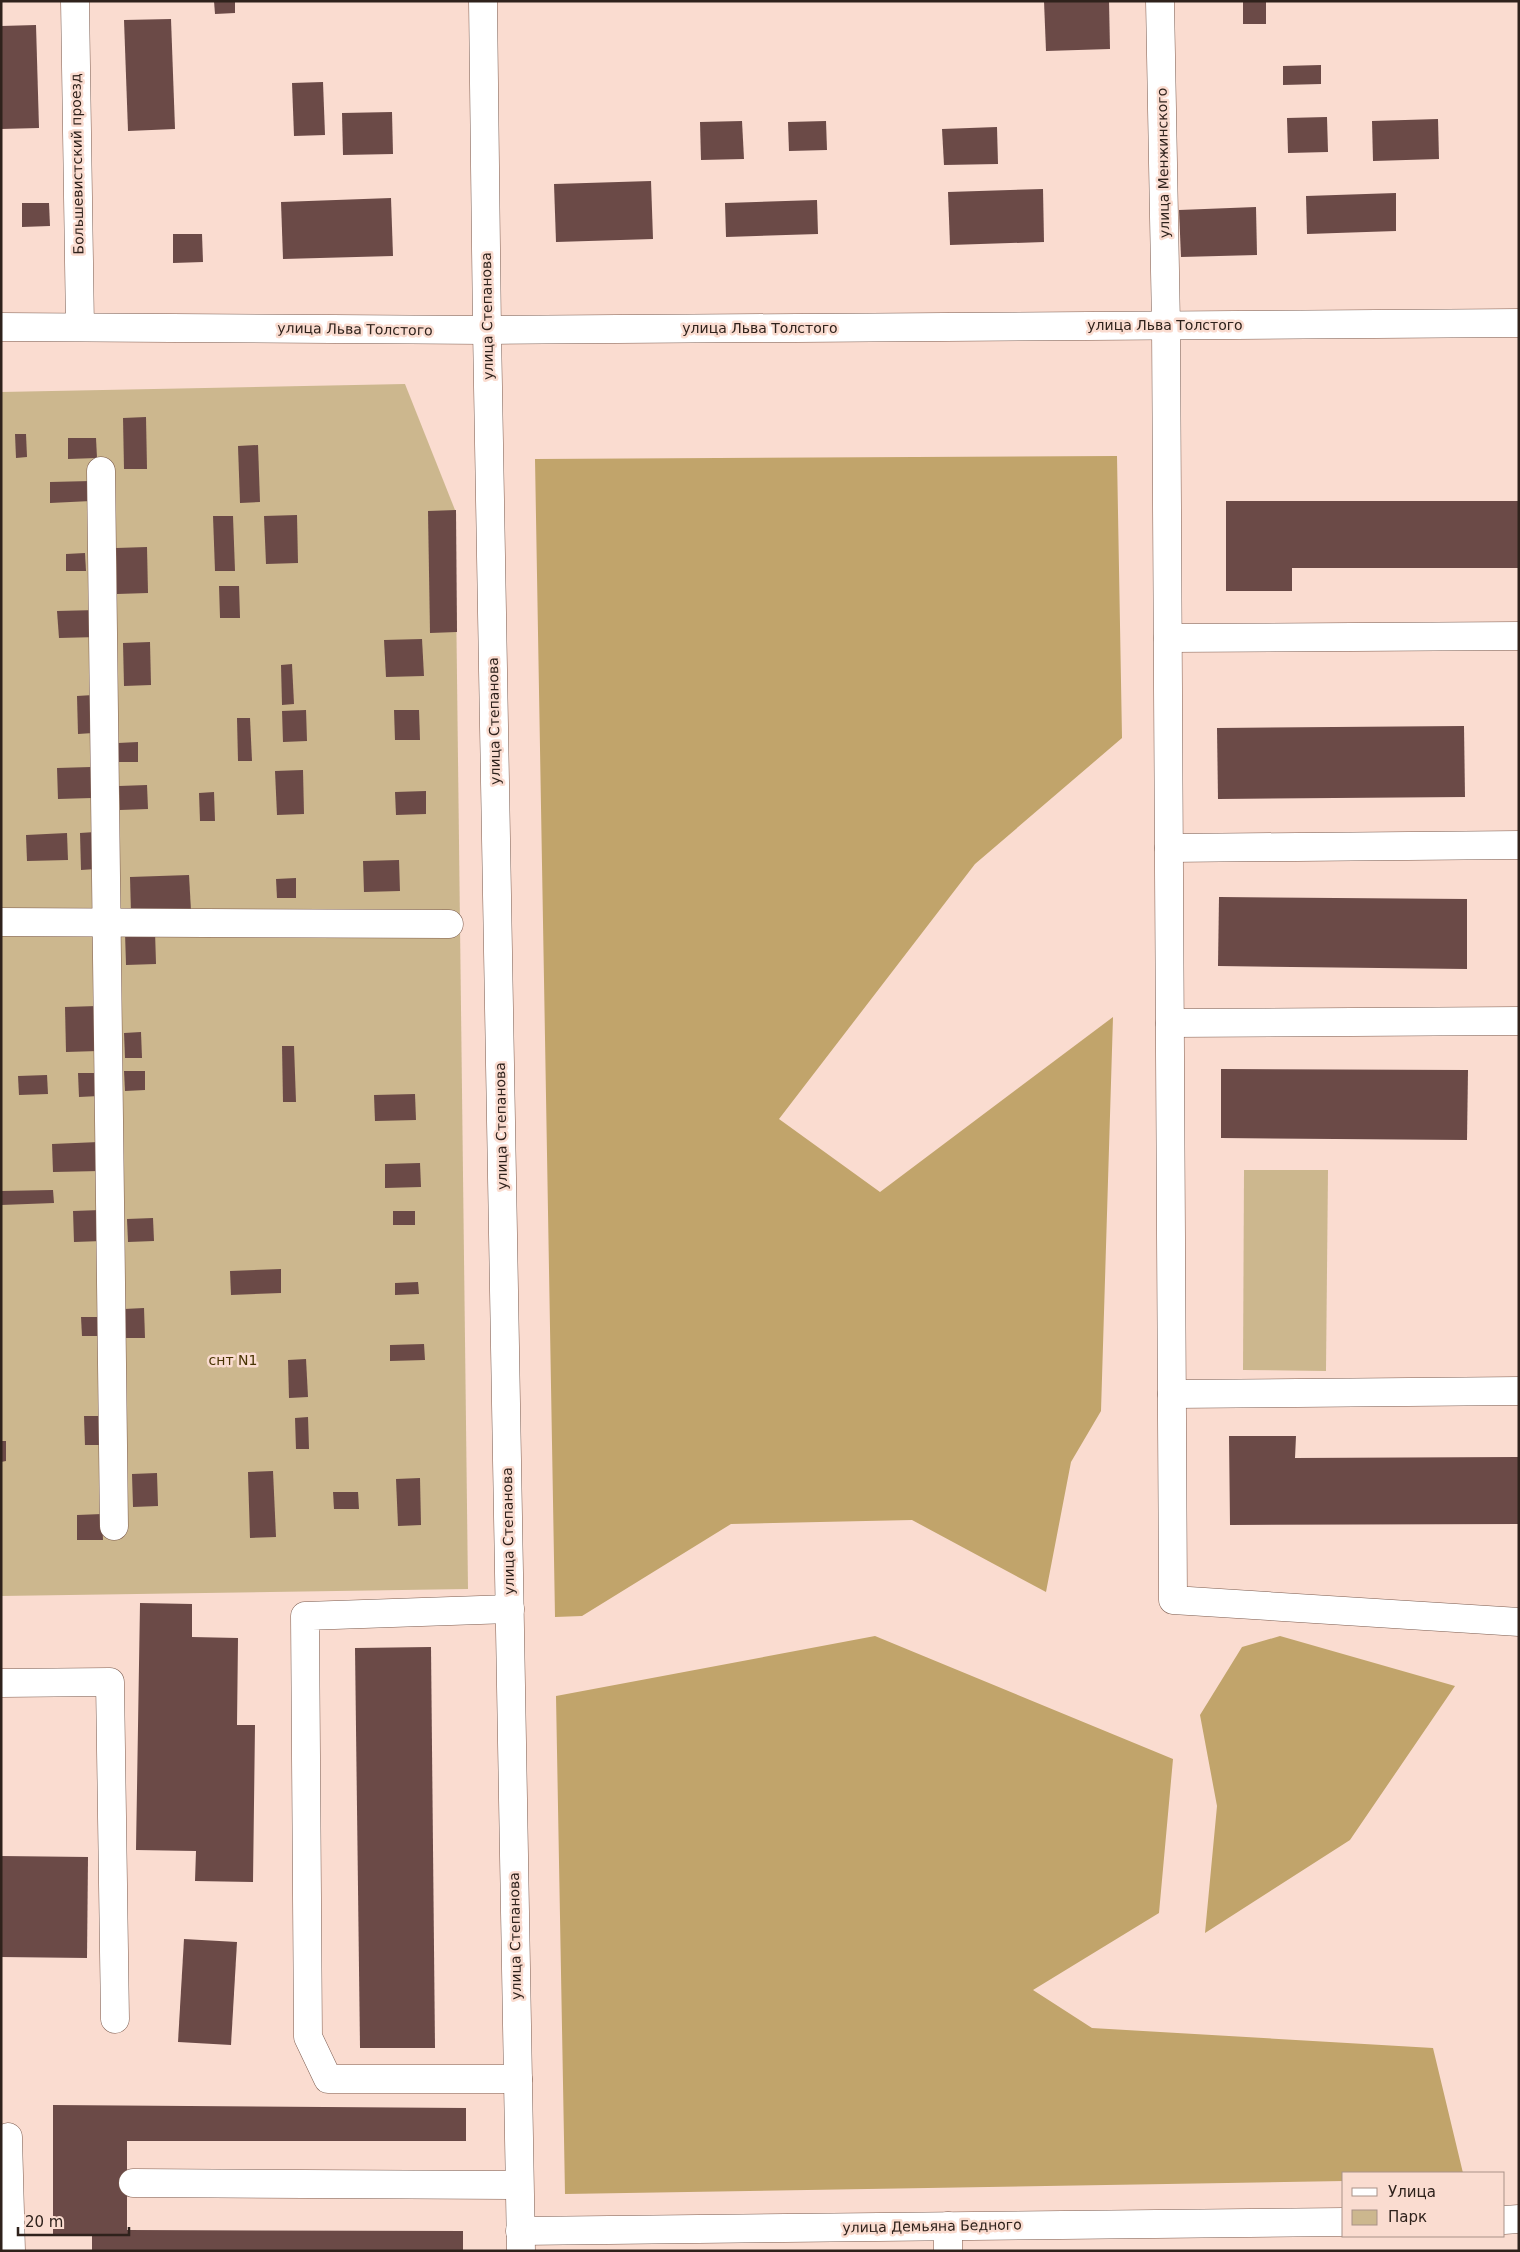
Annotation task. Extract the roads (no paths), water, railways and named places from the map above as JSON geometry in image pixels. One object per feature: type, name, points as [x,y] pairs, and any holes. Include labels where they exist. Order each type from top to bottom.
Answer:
[{"type":"street","name":"Большевистский проезд","points":[[75,1],[80,327]]},
{"type":"street","name":"улица Степанова","points":[[484,1],[487,330],[521,2241]]},
{"type":"street","name":"улица Менжинского","points":[[1160,1],[1166,325],[1173,1600],[1519,1622]]},
{"type":"street","name":"улица Льва Толстого","points":[[1,328],[487,330],[1519,323]]},
{"type":"street","points":[[100,471],[114,1526]]},
{"type":"street","points":[[1168,638],[1519,636]]},
{"type":"street","points":[[1169,848],[1519,845]]},
{"type":"street","points":[[1,922],[449,924]]},
{"type":"street","points":[[1170,1023],[1519,1021]]},
{"type":"street","points":[[1172,1394],[1519,1391]]},
{"type":"street","points":[[510,1608],[305,1616],[308,2037],[328,2078],[518,2079]]},
{"type":"street","points":[[1,1684],[110,1682],[116,2019]]},
{"type":"street","points":[[8,2137],[11,2251]]},
{"type":"street","points":[[133,2183],[519,2185]]},
{"type":"street","points":[[1505,2220],[1519,2220]]},
{"type":"street","name":"улица Демьяна Бедного","points":[[521,2241],[948,2238],[1342,2222]]},
{"type":"park label","name":"снт N1","points":[[233,1360]]}]
